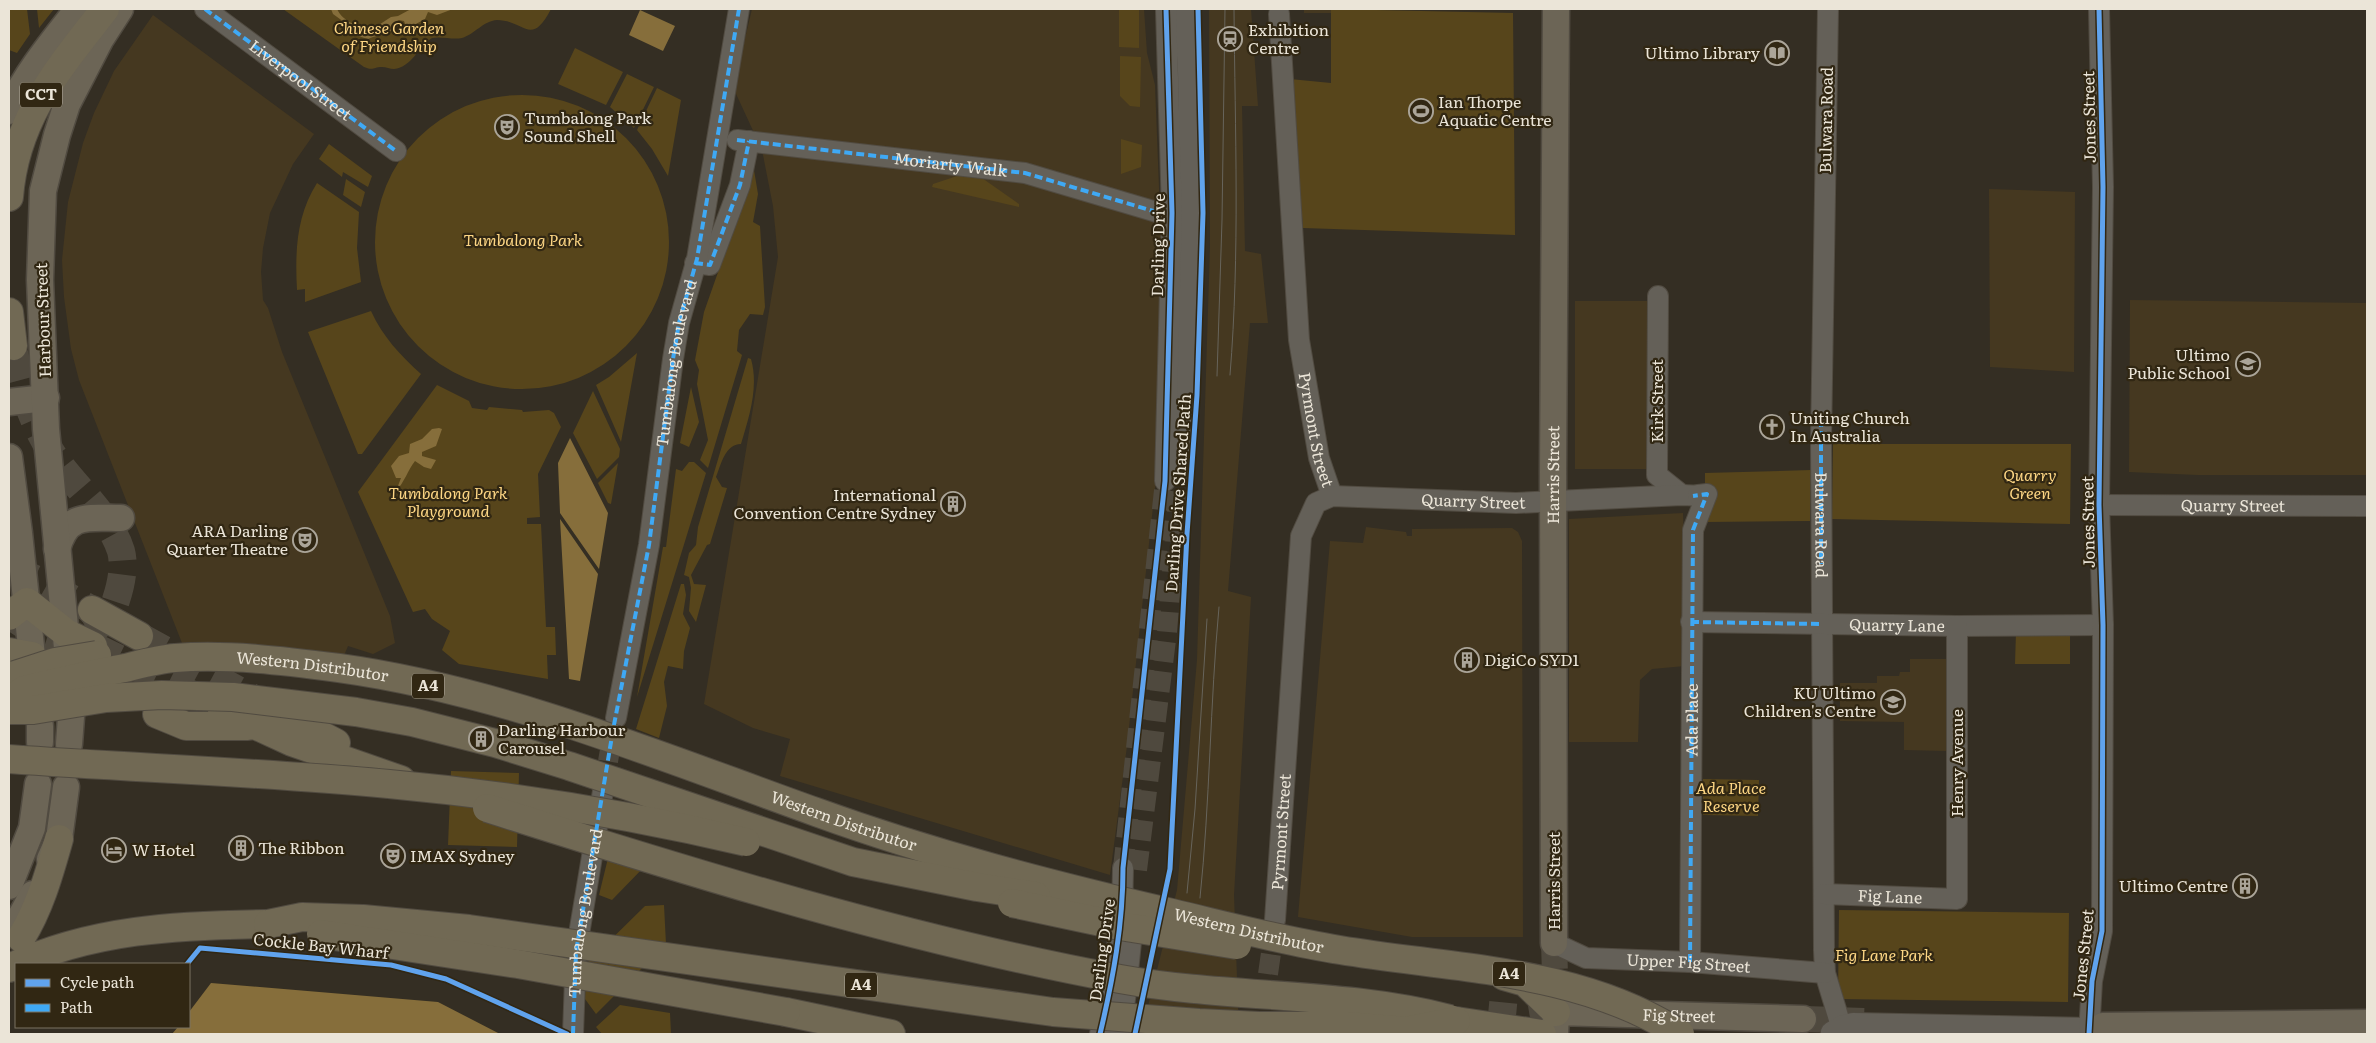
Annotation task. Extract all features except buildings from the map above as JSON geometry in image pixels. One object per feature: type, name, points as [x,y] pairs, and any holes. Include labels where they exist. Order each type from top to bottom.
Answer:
[{"type":"highway","name":"CCT","points":[[9,197],[18,152],[34,107],[62,64],[105,9]]},
{"type":"highway","points":[[9,312],[13,346]]},
{"type":"highway","points":[[15,603],[75,642]]},
{"type":"highway","points":[[92,610],[139,636]]},
{"type":"highway","points":[[9,678],[55,662],[127,649],[172,658]]},
{"type":"highway","name":"Western Distributor","points":[[9,701],[24,690],[172,658],[272,660],[342,669],[457,693],[593,731],[818,813],[998,870],[1093,894],[1328,948],[1541,979],[1595,994],[1626,1006],[1680,1034]]},
{"type":"highway","points":[[9,710],[33,710],[106,698],[162,695],[233,697],[366,713],[412,722],[495,743],[853,862],[977,887],[1452,960],[1525,982],[1551,1027]]},
{"type":"highway","points":[[222,710],[254,726]]},
{"type":"highway","points":[[157,714],[186,726],[290,726],[408,782],[546,827],[842,915],[1035,962],[1151,985],[1408,1008],[1456,1021]]},
{"type":"highway","points":[[9,759],[388,784],[490,795],[694,830],[876,874],[1120,926],[1264,949],[1298,951],[1328,948]]},
{"type":"highway","points":[[15,932],[33,919],[45,887],[59,839]]},
{"type":"highway","name":"A4","points":[[19,963],[33,956],[93,938],[153,928],[195,925],[268,924],[302,917],[362,919],[469,929],[1053,1012],[1259,1026],[1347,1026],[1406,1031],[1456,1021],[1551,1027]]},
{"type":"highway","points":[[268,924],[304,933],[349,937],[537,967],[786,1012],[891,1034]]},
{"type":"highway","points":[[786,1012],[861,1034]]},
{"type":"main road","points":[[9,111],[42,56],[78,9]]},
{"type":"main road","name":"Harbour Street","points":[[75,642],[57,549],[46,429],[40,280],[43,191],[67,104],[100,40],[120,9]]},
{"type":"main road","name":"Harris Street","points":[[1554,943],[1553,502],[1556,9]]},
{"type":"main road","points":[[9,402],[46,398]]},
{"type":"main road","points":[[9,457],[15,603],[20,654]]},
{"type":"main road","points":[[57,549],[64,528],[70,523],[78,520],[121,518]]},
{"type":"main road","points":[[69,744],[71,717]]},
{"type":"main road","points":[[9,886],[32,828],[38,784]]},
{"type":"main road","points":[[59,839],[66,787]]},
{"type":"main road","name":"Fig Street","points":[[1551,1027],[1803,1019]]},
{"type":"main road","points":[[2094,1029],[2367,1023]]},
{"type":"street","name":"Liverpool Street","points":[[205,9],[396,151]]},
{"type":"street","name":"Tumbalong Boulevard","points":[[616,718],[650,545],[674,350],[695,263],[739,9]]},
{"type":"street","name":"Darling Drive","points":[[1166,9],[1172,213],[1172,478],[1190,213],[1188,71],[1184,9]]},
{"type":"street","name":"Bulwara Road","points":[[1828,9],[1821,382],[1821,624],[1825,973],[1835,1030]]},
{"type":"street","name":"Jones Street","points":[[2094,1029],[2092,982],[2102,931],[2103,625],[2099,505],[2103,187],[2099,9]]},
{"type":"street","name":"Pyrmont Street","points":[[1275,920],[1301,536],[1316,503],[1332,496],[1319,458],[1299,340],[1279,14]]},
{"type":"street","name":"Moriarty Walk","points":[[695,263],[710,265],[740,185],[743,140],[1025,173],[1160,213]]},
{"type":"street","name":"Kirk Street","points":[[1658,296],[1657,475],[1693,495]]},
{"type":"street","name":"Ada Place","points":[[1690,962],[1693,530],[1707,494],[1693,495]]},
{"type":"street","name":"Quarry Street","points":[[1332,496],[1516,503],[1693,495]]},
{"type":"street","name":"Quarry Street","points":[[2099,505],[2367,506]]},
{"type":"street","name":"Quarry Lane","points":[[1691,622],[1957,626],[2103,625]]},
{"type":"street","name":"Henry Avenue","points":[[1957,626],[1957,899]]},
{"type":"street","name":"Tumbalong Boulevard","points":[[573,1034],[576,952],[603,791]]},
{"type":"street","name":"Darling Drive","points":[[1100,1034],[1111,988],[1130,869],[1126,992],[1120,1034]]},
{"type":"street","name":"Fig Lane","points":[[1824,894],[1957,899]]},
{"type":"street","name":"Upper Fig Street","points":[[1554,943],[1586,958],[1690,962],[1825,973]]},
{"type":"street","points":[[1835,1030],[1852,1024],[1950,1030],[2094,1029]]},
{"type":"shaded area","points":[[331,9],[337,9],[351,23],[371,30],[391,17],[398,16],[411,9],[453,9],[437,15],[428,12],[425,19],[407,29],[404,21],[399,20],[391,25],[392,30],[368,39],[348,33],[344,22],[333,14]]},
{"type":"shaded area","name":"International Convention Centre Sydney","points":[[752,9],[1144,9],[1147,53],[1155,85],[1163,291],[1157,470],[1127,746],[1110,875],[780,776],[790,739],[753,728],[704,704],[778,257],[773,206],[762,150],[731,83],[742,51]]},
{"type":"shaded area","points":[[1209,9],[1251,9],[1258,106],[1242,106],[1245,251],[1261,254],[1268,323],[1250,323],[1228,591],[1251,597],[1234,895],[1239,1034],[1141,1034],[1177,890],[1197,660],[1210,246]]},
{"type":"shaded area","points":[[1304,9],[1331,9],[1331,13],[1304,13]]},
{"type":"shaded area","points":[[640,10],[675,26],[663,51],[629,35]]},
{"type":"shaded area","points":[[153,15],[314,134],[293,164],[270,213],[263,248],[261,272],[263,300],[268,308],[282,352],[390,616],[395,643],[373,654],[348,646],[337,672],[281,664],[182,643],[79,380],[71,349],[64,297],[62,260],[68,202],[83,143],[94,113],[114,71]]},
{"type":"shaded area","points":[[1989,189],[2075,192],[2074,372],[1990,367]]},
{"type":"shaded area","name":"Ultimo Public School","points":[[2130,300],[2367,303],[2367,475],[2198,475],[2129,472]]},
{"type":"shaded area","points":[[1575,301],[1651,301],[1651,469],[1575,469]]},
{"type":"shaded area","points":[[432,429],[442,429],[436,446],[422,452],[422,456],[436,460],[431,469],[415,461],[396,491],[401,478],[396,478],[391,466],[399,456],[409,453],[410,444],[422,439]]},
{"type":"shaded area","points":[[570,438],[608,513],[599,569],[560,513],[558,463]]},
{"type":"shaded area","points":[[1683,513],[1686,605],[1685,666],[1652,669],[1640,680],[1638,742],[1569,742],[1569,519]]},
{"type":"shaded area","points":[[560,519],[598,574],[580,681],[569,679]]},
{"type":"shaded area","points":[[1366,527],[1406,532],[1407,536],[1412,536],[1412,529],[1512,528],[1518,532],[1522,541],[1523,937],[1412,937],[1298,917],[1330,541],[1363,543]]},
{"type":"shaded area","name":"KU Ultimo Children's Centre","points":[[1910,659],[1948,659],[1946,751],[1904,750],[1904,722],[1840,721],[1840,683],[1877,683],[1877,676],[1899,676],[1900,672],[1910,672]]},
{"type":"shaded area","points":[[211,983],[438,1002],[500,1034],[172,1034],[177,1028],[190,1028],[190,1011]]},
{"type":"green space","points":[[9,9],[27,9],[30,34],[17,53],[9,50]]},
{"type":"green space","points":[[37,9],[54,9],[39,28]]},
{"type":"green space","name":"Chinese Garden of Friendship","points":[[283,9],[551,9],[544,21],[532,30],[506,21],[492,21],[462,38],[432,38],[406,65],[394,69],[382,67],[370,69],[364,67]]},
{"type":"green space","points":[[1119,9],[1139,9],[1139,48],[1119,47]]},
{"type":"green space","name":"Ian Thorpe Aquatic Centre","points":[[1331,9],[1513,13],[1515,235],[1303,228],[1290,79],[1331,83]]},
{"type":"green space","points":[[575,48],[623,72],[606,105],[558,84]]},
{"type":"green space","points":[[1120,56],[1141,57],[1140,107],[1130,106],[1120,96]]},
{"type":"green space","points":[[627,74],[654,87],[634,128],[610,107]]},
{"type":"green space","points":[[657,88],[681,100],[668,176],[652,149],[637,130]]},
{"type":"green space","name":"Tumbalong Park","points":[[522,95],[551,98],[578,107],[603,120],[626,138],[644,161],[657,186],[666,213],[669,242],[666,271],[657,298],[644,323],[626,346],[603,364],[578,377],[551,386],[522,389],[493,386],[466,377],[441,364],[418,346],[400,323],[387,298],[378,271],[375,242],[378,213],[387,186],[400,161],[418,138],[441,120],[466,107],[493,98]]},
{"type":"green space","points":[[1121,139],[1142,145],[1141,167],[1121,174]]},
{"type":"green space","points":[[329,144],[372,176],[368,187],[343,172],[342,177],[319,159]]},
{"type":"green space","points":[[754,170],[758,194],[753,222],[760,226],[765,307],[763,315],[750,314],[739,330],[737,351],[742,355],[708,468],[700,460],[708,440],[697,384],[699,370],[695,360],[704,312]]},
{"type":"green space","points":[[972,171],[1019,204],[1019,207],[932,187],[933,184]]},
{"type":"green space","points":[[346,179],[365,192],[361,207],[343,195]]},
{"type":"green space","points":[[317,183],[359,212],[357,248],[361,282],[305,302],[305,289],[297,290],[296,262],[298,235],[305,208]]},
{"type":"green space","points":[[371,311],[393,345],[421,374],[362,454],[358,454],[308,332]]},
{"type":"green space","points":[[637,353],[621,442],[596,385],[609,377]]},
{"type":"green space","points":[[748,358],[751,359],[754,380],[752,402],[747,423],[741,444],[731,447],[727,451],[716,477],[722,487],[727,488],[710,544],[707,545],[691,575],[694,584],[706,585],[696,622],[689,611],[691,588],[689,577],[684,575],[689,553],[696,545],[698,527]]},
{"type":"green space","name":"Tumbalong Park Playground","points":[[437,385],[469,401],[472,408],[487,410],[489,407],[522,410],[523,412],[549,410],[554,413],[561,427],[538,474],[540,517],[527,518],[527,524],[541,524],[546,627],[555,627],[556,655],[547,655],[548,679],[459,664],[442,650],[450,631],[432,619],[425,609],[413,612],[358,492]]},
{"type":"green space","points":[[691,387],[699,422],[689,447],[680,443]]},
{"type":"green space","points":[[593,391],[620,449],[619,457],[597,479],[573,433]]},
{"type":"green space","name":"Quarry Green","points":[[1833,444],[2071,444],[2070,524],[1832,519]]},
{"type":"green space","points":[[689,462],[694,462],[706,473],[637,697],[663,547],[666,547],[676,469],[682,471]]},
{"type":"green space","points":[[618,463],[611,504],[608,503],[598,483]]},
{"type":"green space","points":[[1811,470],[1810,521],[1705,522],[1705,473]]},
{"type":"green space","points":[[681,584],[684,584],[686,595],[683,614],[690,628],[684,651],[683,669],[668,666],[664,682],[667,706],[659,738],[636,729]]},
{"type":"green space","points":[[2016,632],[2070,632],[2070,664],[2015,664]]},
{"type":"green space","points":[[451,771],[519,773],[517,847],[448,845]]},
{"type":"green space","name":"Ada Place Reserve","points":[[1703,779],[1759,780],[1758,816],[1703,815]]},
{"type":"green space","points":[[609,854],[645,866],[612,900],[599,895]]},
{"type":"green space","points":[[664,905],[666,944],[596,1014],[585,999],[587,963],[645,906]]},
{"type":"green space","name":"Fig Lane Park","points":[[1839,910],[2069,913],[2068,1002],[1838,999]]},
{"type":"green space","points":[[620,1005],[670,1013],[671,1034],[602,1034],[596,1027]]},
{"type":"tunnel","points":[[11,616],[32,630],[48,637],[64,639],[87,633],[100,625],[110,614],[118,594],[123,563],[116,538],[108,525],[59,464],[37,427],[27,401],[13,346]]},
{"type":"tunnel","points":[[1137,870],[1167,632],[1180,475]]},
{"type":"tunnel","points":[[1123,868],[1165,481]]},
{"type":"tunnel","points":[[9,567],[46,584],[92,610]]},
{"type":"tunnel","points":[[139,636],[258,701]]},
{"type":"tunnel","points":[[93,646],[199,698]]},
{"type":"tunnel","points":[[603,791],[614,726]]},
{"type":"tunnel","points":[[1267,1034],[1267,981],[1275,925]]},
{"type":"tunnel","points":[[1554,943],[1556,1004]]},
{"type":"tunnel","points":[[1488,1015],[1520,1018],[1556,1012]]},
{"type":"tunnel","points":[[1803,1019],[1864,1021]]},
{"type":"tram line","points":[[1217,376],[1222,220],[1225,9]]},
{"type":"tram line","points":[[1230,375],[1236,238],[1234,9]]},
{"type":"tram line","points":[[1200,898],[1219,607]]},
{"type":"tram line","points":[[1187,893],[1195,809],[1207,619]]},
{"type":"marked path","points":[[205,9],[396,151]]},
{"type":"marked path","points":[[573,1034],[576,952],[613,730],[649,545],[679,323],[697,259],[739,9]]},
{"type":"marked path","points":[[737,140],[1025,173],[1160,213]]},
{"type":"marked path","points":[[695,263],[710,265],[740,185],[749,141]]},
{"type":"marked path","points":[[1821,419],[1821,564]]},
{"type":"marked path","points":[[1690,962],[1693,530],[1707,494],[1693,496]]},
{"type":"marked path","points":[[1691,622],[1821,624]]},
{"type":"cycle path","name":"Darling Drive Shared Path","points":[[1100,1034],[1113,972],[1119,931],[1123,868],[1165,481],[1172,213],[1166,9]]},
{"type":"cycle path","name":"Darling Drive Shared Path","points":[[1135,1034],[1170,869],[1187,534],[1197,395],[1203,213],[1198,9]]},
{"type":"cycle path","points":[[2089,1034],[2092,981],[2102,931],[2103,625],[2099,505],[2103,187],[2099,9]]},
{"type":"cycle path","name":"Cockle Bay Wharf","points":[[188,963],[200,948],[391,965],[446,979],[567,1034]]},
{"type":"place","name":"Exhibition Centre","points":[[1230,39]]},
{"type":"place","name":"Ultimo Library","points":[[1777,53]]},
{"type":"place","name":"Ian Thorpe Aquatic Centre","points":[[1421,111]]},
{"type":"place","name":"Tumbalong Park Sound Shell","points":[[507,127]]},
{"type":"place","name":"Ultimo Public School","points":[[2248,364]]},
{"type":"place","name":"Uniting Church In Australia","points":[[1772,427]]},
{"type":"place","name":"International Convention Centre Sydney","points":[[953,504]]},
{"type":"place","name":"ARA Darling Quarter Theatre","points":[[305,540]]},
{"type":"place","name":"DigiCo SYD1","points":[[1467,660]]},
{"type":"place","name":"KU Ultimo Children's Centre","points":[[1893,702]]},
{"type":"place","name":"Darling Harbour Carousel","points":[[481,739]]},
{"type":"place","name":"The Ribbon","points":[[241,848]]},
{"type":"place","name":"W Hotel","points":[[114,850]]},
{"type":"place","name":"IMAX Sydney","points":[[393,856]]},
{"type":"place","name":"Ultimo Centre","points":[[2245,886]]}]
